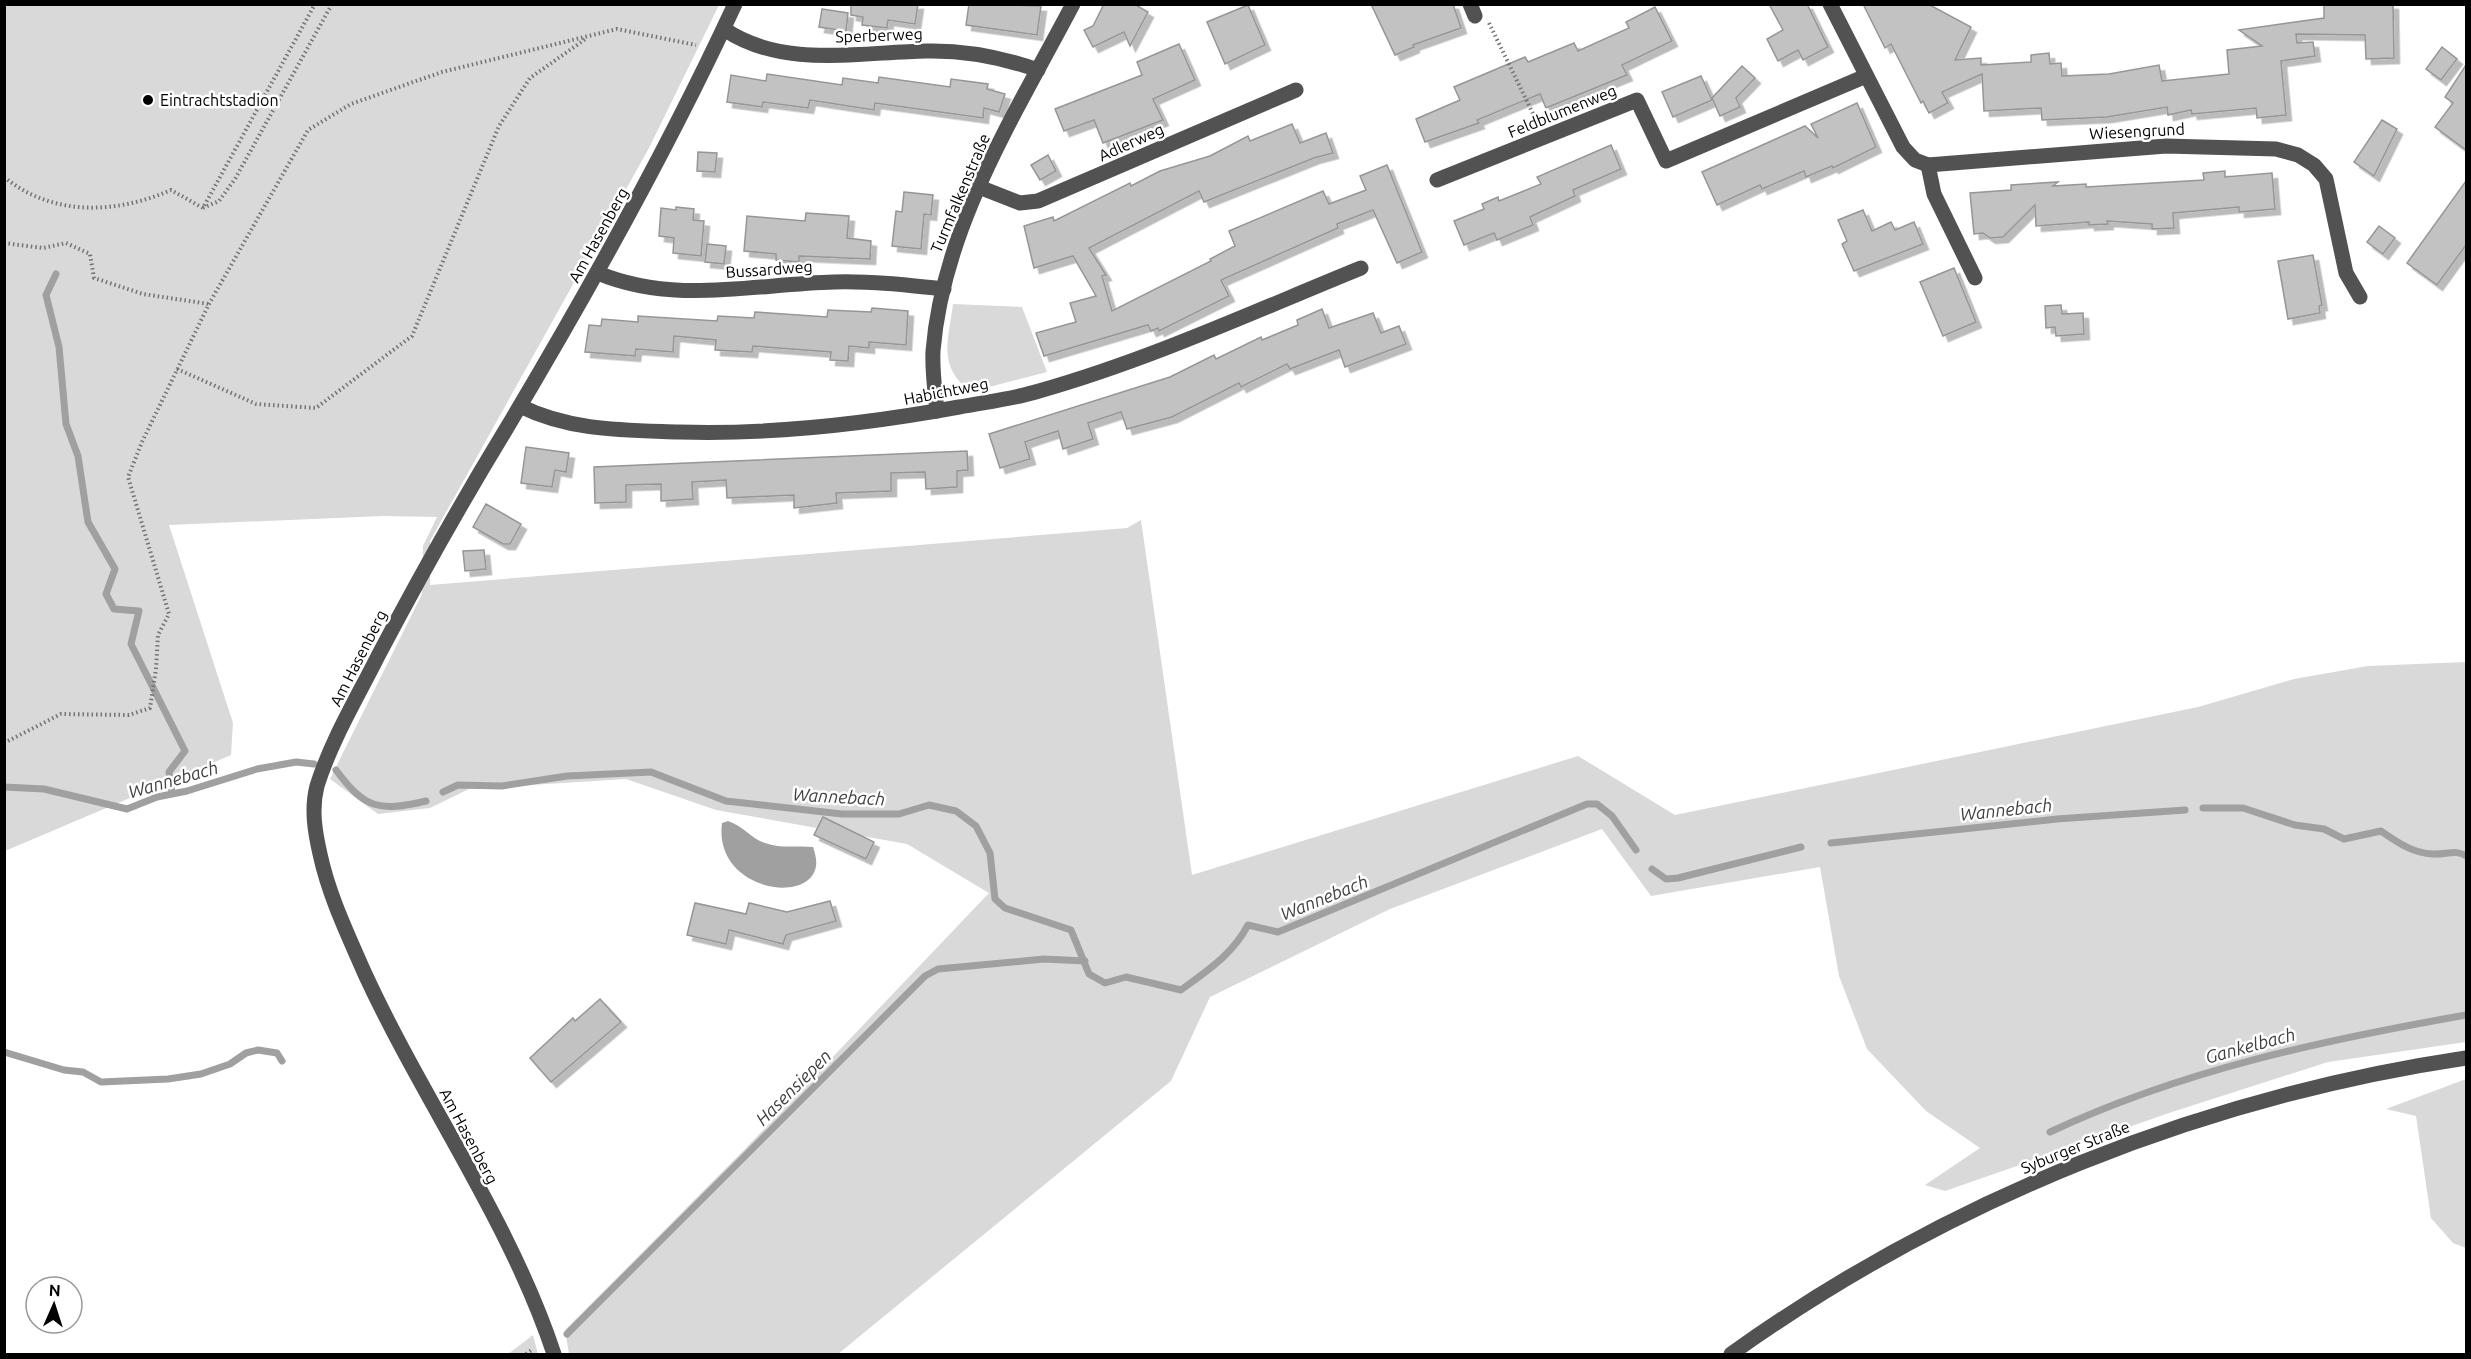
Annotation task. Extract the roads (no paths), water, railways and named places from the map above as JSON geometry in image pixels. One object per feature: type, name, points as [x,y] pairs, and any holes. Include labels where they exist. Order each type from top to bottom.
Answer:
[{"type":"street","name":"Am Hasenberg","points":[[554,1354],[528,1286],[386,1020],[345,929],[323,867],[314,822],[318,784],[327,759],[362,687],[458,509],[598,273],[663,154],[735,4]]},
{"type":"street","name":"Turmfalkenstraße","points":[[937,411],[933,351],[948,271],[979,187],[1073,4]]},
{"type":"street","points":[[1830,4],[1903,147],[1915,160],[1928,165],[1934,194],[1975,278]]},
{"type":"street","name":"Sperberweg","points":[[724,29],[738,39],[784,52],[847,55],[926,51],[966,52],[1003,58],[1038,70]]},
{"type":"street","name":"Feldblumenweg","points":[[1437,180],[1545,139],[1637,100],[1666,161],[1866,76]]},
{"type":"street","name":"Adlerweg","points":[[979,187],[1020,203],[1038,201],[1296,90]]},
{"type":"street","name":"Wiesengrund","points":[[1928,165],[2166,146],[2276,149],[2298,155],[2314,165],[2326,179],[2346,273],[2360,297]]},
{"type":"street","name":"Habichtweg","points":[[520,406],[567,425],[623,430],[732,433],[827,428],[937,411],[1038,392],[1143,356],[1361,268]]},
{"type":"street","name":"Bussardweg","points":[[598,273],[624,283],[706,292],[833,282],[886,283],[944,289]]},
{"type":"street","name":"Syburger Straße","points":[[1731,1354],[1772,1325],[1897,1251],[2001,1197],[2118,1147],[2215,1115],[2316,1087],[2466,1058]]},
{"type":"waterway","points":[[56,274],[46,295],[59,347],[66,424],[78,456],[88,522],[115,569],[106,594],[114,609],[139,611],[131,644],[185,751],[169,772],[172,793]]},
{"type":"waterway","name":"Wannebach","points":[[4,787],[44,789],[127,809],[157,797],[187,791],[257,769],[296,762],[314,764]]},
{"type":"waterway","name":"Wannebach","points":[[336,770],[356,793],[374,804],[396,806],[426,801]]},
{"type":"waterway","name":"Wannebach","points":[[443,792],[458,785],[502,786],[567,776],[651,772],[726,801],[842,814],[899,814],[929,805],[956,811],[976,826],[990,853],[995,899],[1005,908],[1071,930],[1089,974],[1105,983],[1126,977],[1181,990],[1210,969],[1227,953],[1242,936],[1248,925],[1278,932],[1587,804],[1597,804],[1612,816],[1636,850]]},
{"type":"waterway","name":"Wannebach","points":[[2203,808],[2243,808],[2295,825],[2324,829],[2344,839],[2381,831],[2418,852],[2458,853],[2466,856]]},
{"type":"waterway","name":"Wannebach","points":[[1831,843],[2057,819],[2185,810]]},
{"type":"waterway","name":"Wannebach","points":[[1652,869],[1666,879],[1678,878],[1801,847]]},
{"type":"waterway","name":"Hasensiepen","points":[[567,1334],[925,976],[938,969],[1044,959],[1085,961]]},
{"type":"waterway","name":"Gankelbach","points":[[2050,1132],[2100,1110],[2202,1074],[2360,1035],[2466,1015]]},
{"type":"waterway","points":[[4,1052],[64,1070],[83,1072],[101,1082],[168,1079],[201,1074],[230,1064],[246,1053],[258,1050],[277,1053],[282,1061]]},
{"type":"place","name":"Eintrachtstadion","points":[[148,100]]}]
